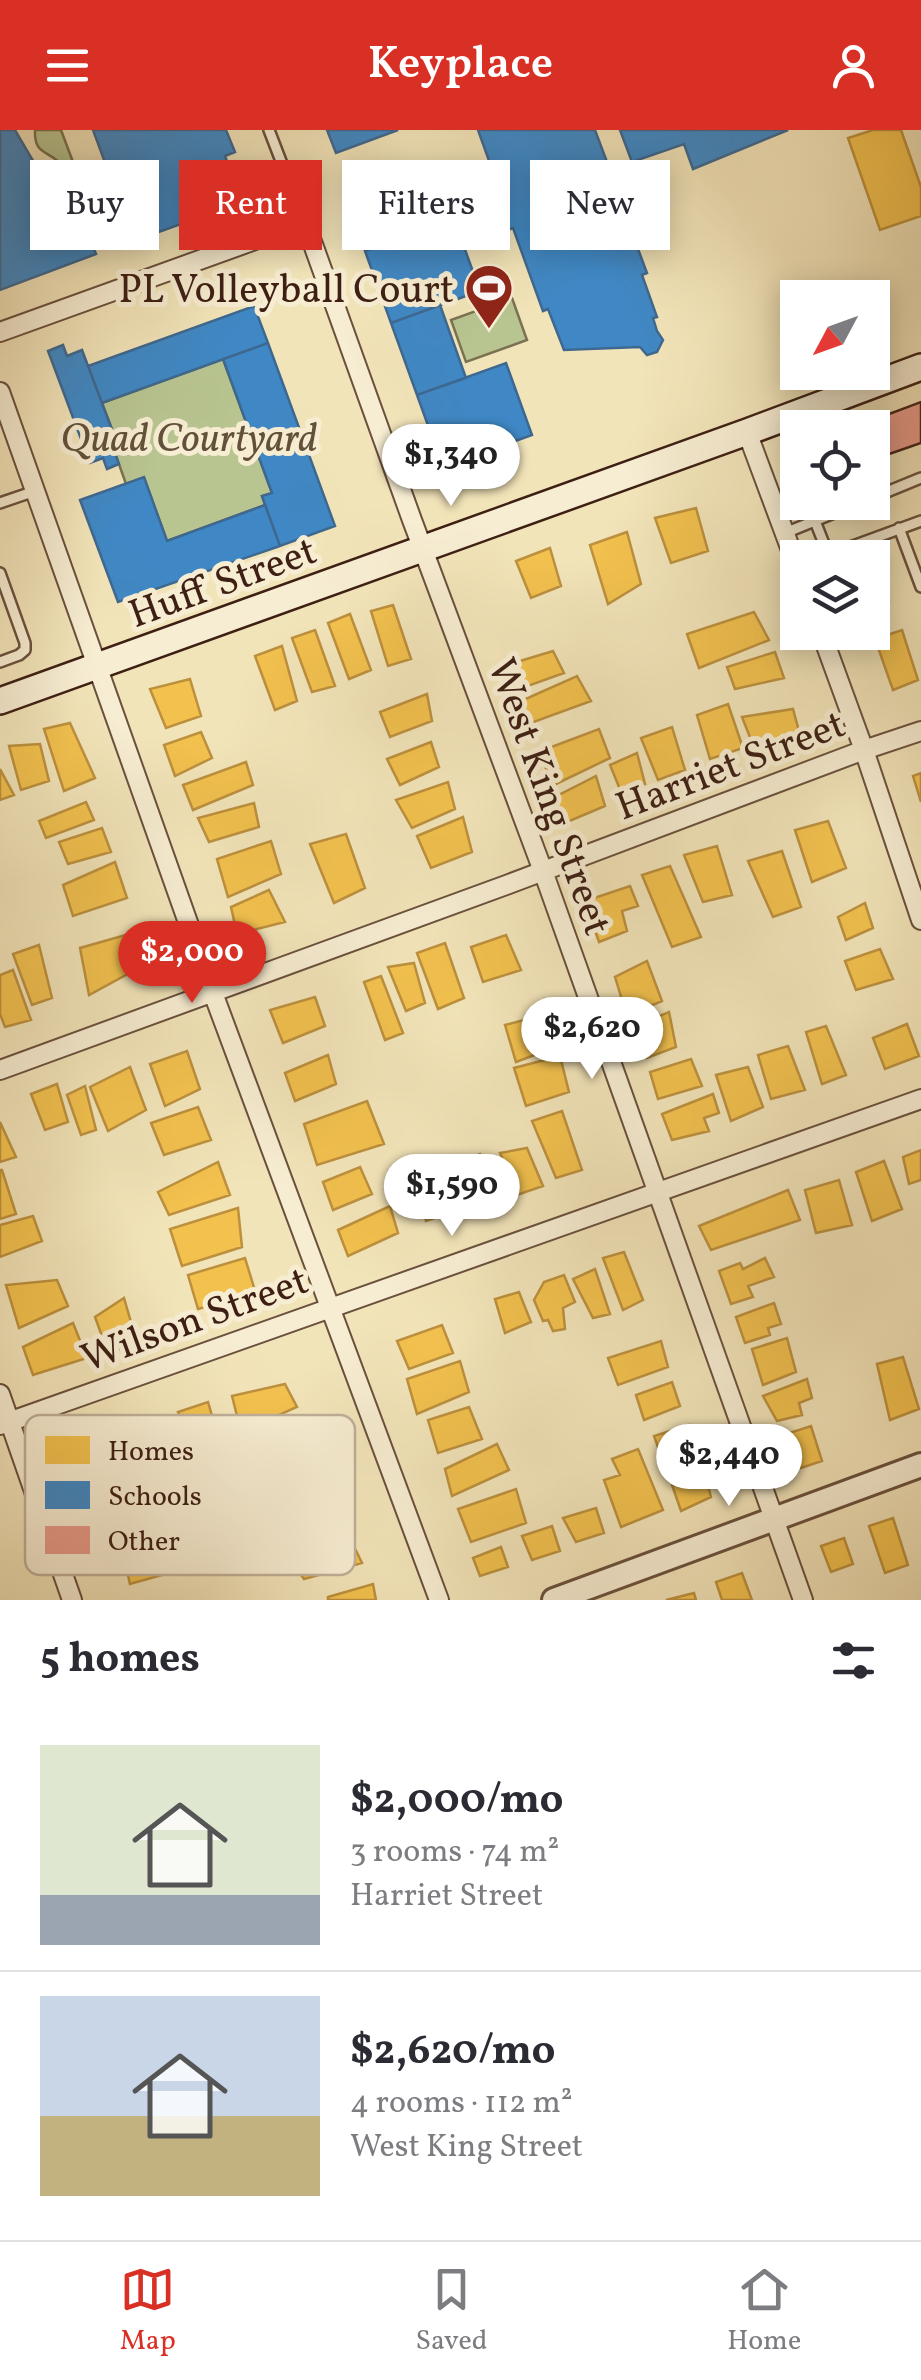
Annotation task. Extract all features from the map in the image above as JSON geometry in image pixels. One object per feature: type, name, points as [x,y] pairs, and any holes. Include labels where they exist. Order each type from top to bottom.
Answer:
[{"type":"main road","name":"Huff Street","points":[[0,701],[921,367]]},
{"type":"street","points":[[0,332],[227,250]]},
{"type":"street","name":"West King Street","points":[[315,250],[803,1600]]},
{"type":"street","points":[[0,392],[213,993],[439,1600]]},
{"type":"street","points":[[748,432],[787,540]]},
{"type":"street","points":[[828,650],[921,920]]},
{"type":"street","name":"Harriet Street","points":[[0,1070],[921,731]]},
{"type":"street","name":"Wilson Street","points":[[27,1415],[921,1099]]},
{"type":"street","points":[[0,1394],[5,1423],[25,1476]]},
{"type":"street","points":[[554,1600],[921,1465]]},
{"type":"street","points":[[63,1575],[72,1600]]},
{"type":"lane","name":"West King Street","points":[[269,130],[281,160]]},
{"type":"lane","points":[[890,491],[921,478]]},
{"type":"lane","points":[[0,504],[35,490]]},
{"type":"lane","points":[[784,533],[820,520]]},
{"type":"lane","points":[[867,540],[921,521]]},
{"type":"lane","points":[[815,522],[820,540]]},
{"type":"lane","points":[[899,528],[921,587]]},
{"type":"lane","points":[[0,573],[25,650],[0,662]]},
{"type":"green space","points":[[35,130],[61,130],[72,160],[56,160],[38,147]]},
{"type":"green space","name":"PL Volleyball Court","points":[[512,298],[527,340],[466,362],[451,320]]},
{"type":"green space","name":"Quad Courtyard","points":[[223,359],[272,493],[262,496],[265,505],[167,541],[144,478],[126,484],[115,453],[120,450],[102,403]]},
{"type":"building: Homes","points":[[873,130],[901,130],[921,187],[921,216],[880,230],[848,138]]},
{"type":"building: Homes","points":[[696,508],[708,551],[671,563],[655,518]]},
{"type":"building: Homes","points":[[627,532],[641,584],[608,604],[590,545]]},
{"type":"building: Homes","points":[[550,548],[561,586],[531,598],[516,561]]},
{"type":"building: Homes","points":[[393,605],[411,659],[388,666],[371,611]]},
{"type":"building: Homes","points":[[754,612],[769,640],[699,668],[687,634]]},
{"type":"building: Homes","points":[[350,614],[371,670],[349,679],[328,623]]},
{"type":"building: Homes","points":[[315,630],[335,686],[312,692],[292,638]]},
{"type":"building: Homes","points":[[902,630],[918,680],[893,690],[879,650],[890,650],[890,634]]},
{"type":"building: Homes","points":[[282,646],[297,701],[275,710],[255,656]]},
{"type":"building: Homes","points":[[553,651],[564,673],[508,693],[500,667]]},
{"type":"building: Homes","points":[[775,652],[784,678],[735,689],[727,667]]},
{"type":"building: Homes","points":[[577,676],[591,701],[520,727],[512,705]]},
{"type":"building: Homes","points":[[190,679],[201,716],[166,728],[150,689]]},
{"type":"building: Homes","points":[[427,694],[432,721],[390,737],[380,712]]},
{"type":"building: Homes","points":[[728,704],[743,748],[710,759],[697,715]]},
{"type":"building: Homes","points":[[793,709],[800,735],[755,750],[742,717]]},
{"type":"building: Homes","points":[[70,723],[95,778],[64,791],[44,729]]},
{"type":"building: Homes","points":[[672,727],[685,770],[658,780],[641,738]]},
{"type":"building: Homes","points":[[599,729],[610,758],[554,785],[538,752]]},
{"type":"building: Homes","points":[[201,732],[212,758],[175,776],[164,745]]},
{"type":"building: Homes","points":[[431,742],[439,767],[400,785],[387,759]]},
{"type":"building: Homes","points":[[40,744],[49,781],[21,790],[9,746]]},
{"type":"building: Homes","points":[[637,753],[645,784],[621,792],[610,765]]},
{"type":"building: Homes","points":[[246,762],[253,785],[193,810],[183,785]]},
{"type":"building: Homes","points":[[0,769],[14,795],[0,800]]},
{"type":"building: Homes","points":[[921,773],[921,802],[913,776]]},
{"type":"building: Homes","points":[[596,776],[605,806],[560,825],[553,798]]},
{"type":"building: Homes","points":[[448,782],[455,809],[412,828],[396,800]]},
{"type":"building: Homes","points":[[86,802],[94,820],[46,838],[39,821]]},
{"type":"building: Homes","points":[[254,803],[259,827],[209,842],[198,818]]},
{"type":"building: Homes","points":[[463,817],[472,852],[431,868],[417,836]]},
{"type":"building: Homes","points":[[828,821],[846,868],[812,882],[795,830]]},
{"type":"building: Homes","points":[[102,828],[111,852],[68,864],[59,842]]},
{"type":"building: Homes","points":[[346,834],[365,888],[334,903],[310,844]]},
{"type":"building: Homes","points":[[271,841],[281,874],[228,897],[217,859]]},
{"type":"building: Homes","points":[[717,846],[732,895],[703,902],[684,855]]},
{"type":"building: Homes","points":[[782,851],[801,907],[773,917],[748,861]]},
{"type":"building: Homes","points":[[115,862],[127,898],[73,916],[63,885]]},
{"type":"building: Homes","points":[[670,866],[701,937],[672,947],[642,875]]},
{"type":"building: Homes","points":[[630,886],[638,906],[622,911],[627,931],[599,942],[585,901]]},
{"type":"building: Homes","points":[[269,890],[285,922],[237,934],[231,907]]},
{"type":"building: Homes","points":[[865,903],[873,928],[846,940],[838,917]]},
{"type":"building: Homes","points":[[136,932],[144,965],[89,995],[80,948]]},
{"type":"building: Homes","points":[[506,935],[521,970],[483,982],[471,947]]},
{"type":"building: Homes","points":[[445,943],[464,998],[438,1009],[417,953]]},
{"type":"building: Homes","points":[[39,945],[52,998],[32,1005],[13,954]]},
{"type":"building: Homes","points":[[880,949],[893,979],[856,990],[845,961]]},
{"type":"building: Homes","points":[[647,961],[662,1001],[627,1016],[615,977]]},
{"type":"building: Homes","points":[[414,963],[425,1003],[406,1011],[388,967]]},
{"type":"building: Homes","points":[[13,970],[31,1020],[5,1027],[0,1014],[0,975]]},
{"type":"building: Homes","points":[[381,976],[403,1033],[385,1040],[364,982]]},
{"type":"building: Homes","points":[[315,997],[325,1026],[283,1043],[270,1010]]},
{"type":"building: Homes","points":[[669,1012],[676,1047],[647,1058],[634,1027]]},
{"type":"building: Homes","points":[[543,1015],[553,1048],[516,1062],[505,1025]]},
{"type":"building: Homes","points":[[907,1024],[919,1056],[885,1069],[873,1038]]},
{"type":"building: Homes","points":[[826,1026],[846,1075],[822,1084],[806,1032]]},
{"type":"building: Homes","points":[[788,1046],[805,1090],[771,1099],[758,1055]]},
{"type":"building: Homes","points":[[187,1051],[200,1089],[165,1106],[150,1064]]},
{"type":"building: Homes","points":[[328,1055],[336,1084],[295,1101],[285,1073]]},
{"type":"building: Homes","points":[[560,1056],[569,1092],[526,1106],[514,1068]]},
{"type":"building: Homes","points":[[691,1059],[702,1086],[658,1099],[650,1072]]},
{"type":"building: Homes","points":[[130,1067],[146,1110],[108,1131],[90,1087]]},
{"type":"building: Homes","points":[[748,1067],[763,1107],[731,1121],[716,1075]]},
{"type":"building: Homes","points":[[57,1084],[68,1122],[45,1130],[31,1094]]},
{"type":"building: Homes","points":[[85,1086],[96,1130],[81,1135],[67,1095]]},
{"type":"building: Homes","points":[[713,1094],[719,1113],[704,1118],[709,1131],[672,1140],[662,1114]]},
{"type":"building: Homes","points":[[367,1101],[384,1144],[317,1165],[304,1124]]},
{"type":"building: Homes","points":[[198,1107],[211,1140],[164,1155],[151,1123]]},
{"type":"building: Homes","points":[[562,1111],[582,1170],[556,1178],[532,1121]]},
{"type":"building: Homes","points":[[0,1122],[16,1157],[0,1162]]},
{"type":"building: Homes","points":[[527,1148],[543,1186],[517,1195],[500,1153]]},
{"type":"building: Homes","points":[[921,1150],[921,1180],[909,1184],[903,1157]]},
{"type":"building: Homes","points":[[480,1154],[497,1196],[466,1210],[455,1164]]},
{"type":"building: Homes","points":[[884,1161],[902,1209],[872,1221],[856,1172]]},
{"type":"building: Homes","points":[[218,1162],[230,1195],[169,1215],[158,1192]]},
{"type":"building: Homes","points":[[360,1167],[372,1194],[333,1210],[323,1182]]},
{"type":"building: Homes","points":[[0,1170],[16,1214],[0,1219]]},
{"type":"building: Homes","points":[[447,1176],[457,1211],[426,1221],[416,1188]]},
{"type":"building: Homes","points":[[839,1180],[852,1225],[816,1233],[805,1190]]},
{"type":"building: Homes","points":[[788,1190],[800,1220],[711,1250],[699,1226]]},
{"type":"building: Homes","points":[[390,1206],[398,1233],[348,1256],[338,1230]]},
{"type":"building: Homes","points":[[238,1208],[242,1247],[182,1266],[170,1229]]},
{"type":"building: Homes","points":[[33,1216],[42,1241],[0,1257],[0,1225]]},
{"type":"building: Homes","points":[[624,1252],[643,1300],[623,1310],[603,1258]]},
{"type":"building: Homes","points":[[245,1258],[256,1294],[198,1309],[188,1275]]},
{"type":"building: Homes","points":[[765,1258],[774,1277],[748,1286],[753,1297],[731,1304],[719,1271],[740,1263],[743,1269]]},
{"type":"building: Homes","points":[[595,1269],[610,1314],[593,1318],[573,1279]]},
{"type":"building: Homes","points":[[564,1275],[575,1302],[563,1308],[565,1329],[553,1331],[548,1320],[543,1321],[534,1300],[544,1282]]},
{"type":"building: Homes","points":[[57,1280],[68,1306],[19,1328],[6,1285]]},
{"type":"building: Homes","points":[[519,1292],[531,1322],[505,1333],[495,1299]]},
{"type":"building: Homes","points":[[124,1298],[137,1343],[108,1353],[95,1317]]},
{"type":"building: Homes","points":[[774,1303],[781,1324],[768,1328],[770,1335],[745,1343],[736,1317]]},
{"type":"building: Homes","points":[[73,1323],[87,1358],[33,1375],[23,1347]]},
{"type":"building: Homes","points":[[442,1325],[453,1353],[409,1369],[397,1341]]},
{"type":"building: Homes","points":[[787,1338],[796,1372],[763,1385],[752,1349]]},
{"type":"building: Homes","points":[[661,1341],[668,1367],[618,1385],[608,1358]]},
{"type":"building: Homes","points":[[903,1357],[919,1409],[890,1420],[877,1364]]},
{"type":"building: Homes","points":[[460,1361],[469,1392],[417,1414],[407,1379]]},
{"type":"building: Homes","points":[[807,1379],[812,1398],[799,1403],[802,1415],[777,1421],[763,1396]]},
{"type":"building: Homes","points":[[672,1382],[680,1406],[644,1420],[636,1395]]},
{"type":"building: Homes","points":[[285,1384],[297,1407],[279,1415],[237,1415],[232,1396]]},
{"type":"building: Homes","points":[[208,1402],[212,1415],[179,1415],[178,1412]]},
{"type":"building: Homes","points":[[469,1407],[482,1439],[438,1453],[428,1420]]},
{"type":"building: Homes","points":[[689,1425],[699,1452],[665,1467],[654,1436]]},
{"type":"building: Homes","points":[[811,1426],[822,1461],[792,1471],[780,1436]]},
{"type":"building: Homes","points":[[497,1444],[509,1470],[452,1496],[445,1469]]},
{"type":"building: Homes","points":[[638,1449],[663,1510],[621,1527],[604,1480],[620,1475],[612,1459]]},
{"type":"building: Homes","points":[[704,1471],[711,1497],[681,1511],[672,1485]]},
{"type":"building: Homes","points":[[516,1489],[526,1523],[471,1542],[458,1509]]},
{"type":"building: Homes","points":[[596,1508],[604,1533],[576,1542],[563,1518]]},
{"type":"building: Homes","points":[[893,1518],[908,1565],[885,1573],[869,1526]]},
{"type":"building: Homes","points":[[552,1526],[560,1551],[532,1560],[522,1536]]},
{"type":"building: Homes","points":[[844,1538],[853,1564],[831,1572],[821,1546]]},
{"type":"building: Homes","points":[[501,1547],[508,1567],[480,1576],[473,1558]]},
{"type":"building: Homes","points":[[742,1573],[752,1600],[722,1600],[716,1582]]},
{"type":"building: Homes","points":[[128,1575],[162,1575],[130,1584]]},
{"type":"building: Homes","points":[[373,1584],[376,1600],[328,1600],[328,1597]]},
{"type":"building: Homes","points":[[694,1593],[696,1600],[666,1600]]},
{"type":"building: Schools","points":[[0,130],[15,130],[33,160],[30,250],[94,250],[96,254],[0,290]]},
{"type":"building: Schools","points":[[93,130],[226,130],[235,152],[225,156],[226,160],[179,160],[179,225],[159,232],[159,160],[104,160]]},
{"type":"building: Schools","points":[[327,130],[398,130],[336,153]]},
{"type":"building: Schools","points":[[478,130],[595,130],[606,160],[530,160],[530,250],[638,250],[647,273],[642,275],[657,317],[653,318],[663,340],[657,352],[647,355],[640,347],[564,350],[548,309],[543,311],[513,228],[510,229],[510,160],[489,160]]},
{"type":"building: Schools","points":[[620,130],[788,130],[693,169],[684,144],[631,160]]},
{"type":"building: Schools","points":[[465,250],[480,291],[391,323],[365,251]]},
{"type":"building: Schools","points":[[440,305],[466,378],[417,395],[391,323]]},
{"type":"building: Schools","points":[[254,306],[268,343],[102,403],[88,366]]},
{"type":"building: Schools","points":[[268,343],[335,526],[280,546],[262,496],[272,493],[223,359]]},
{"type":"building: Schools","points":[[63,345],[67,356],[82,350],[120,451],[115,453],[119,464],[107,469],[103,458],[90,463],[48,351]]},
{"type":"building: Schools","points":[[506,363],[532,435],[443,467],[417,395]]},
{"type":"building: Schools","points":[[144,477],[167,541],[265,505],[280,546],[118,602],[80,500]]},
{"type":"building: Other","points":[[921,402],[921,443],[890,454],[890,414]]},
{"type":"place","name":"PL Volleyball Court","points":[[489,330]]}]
